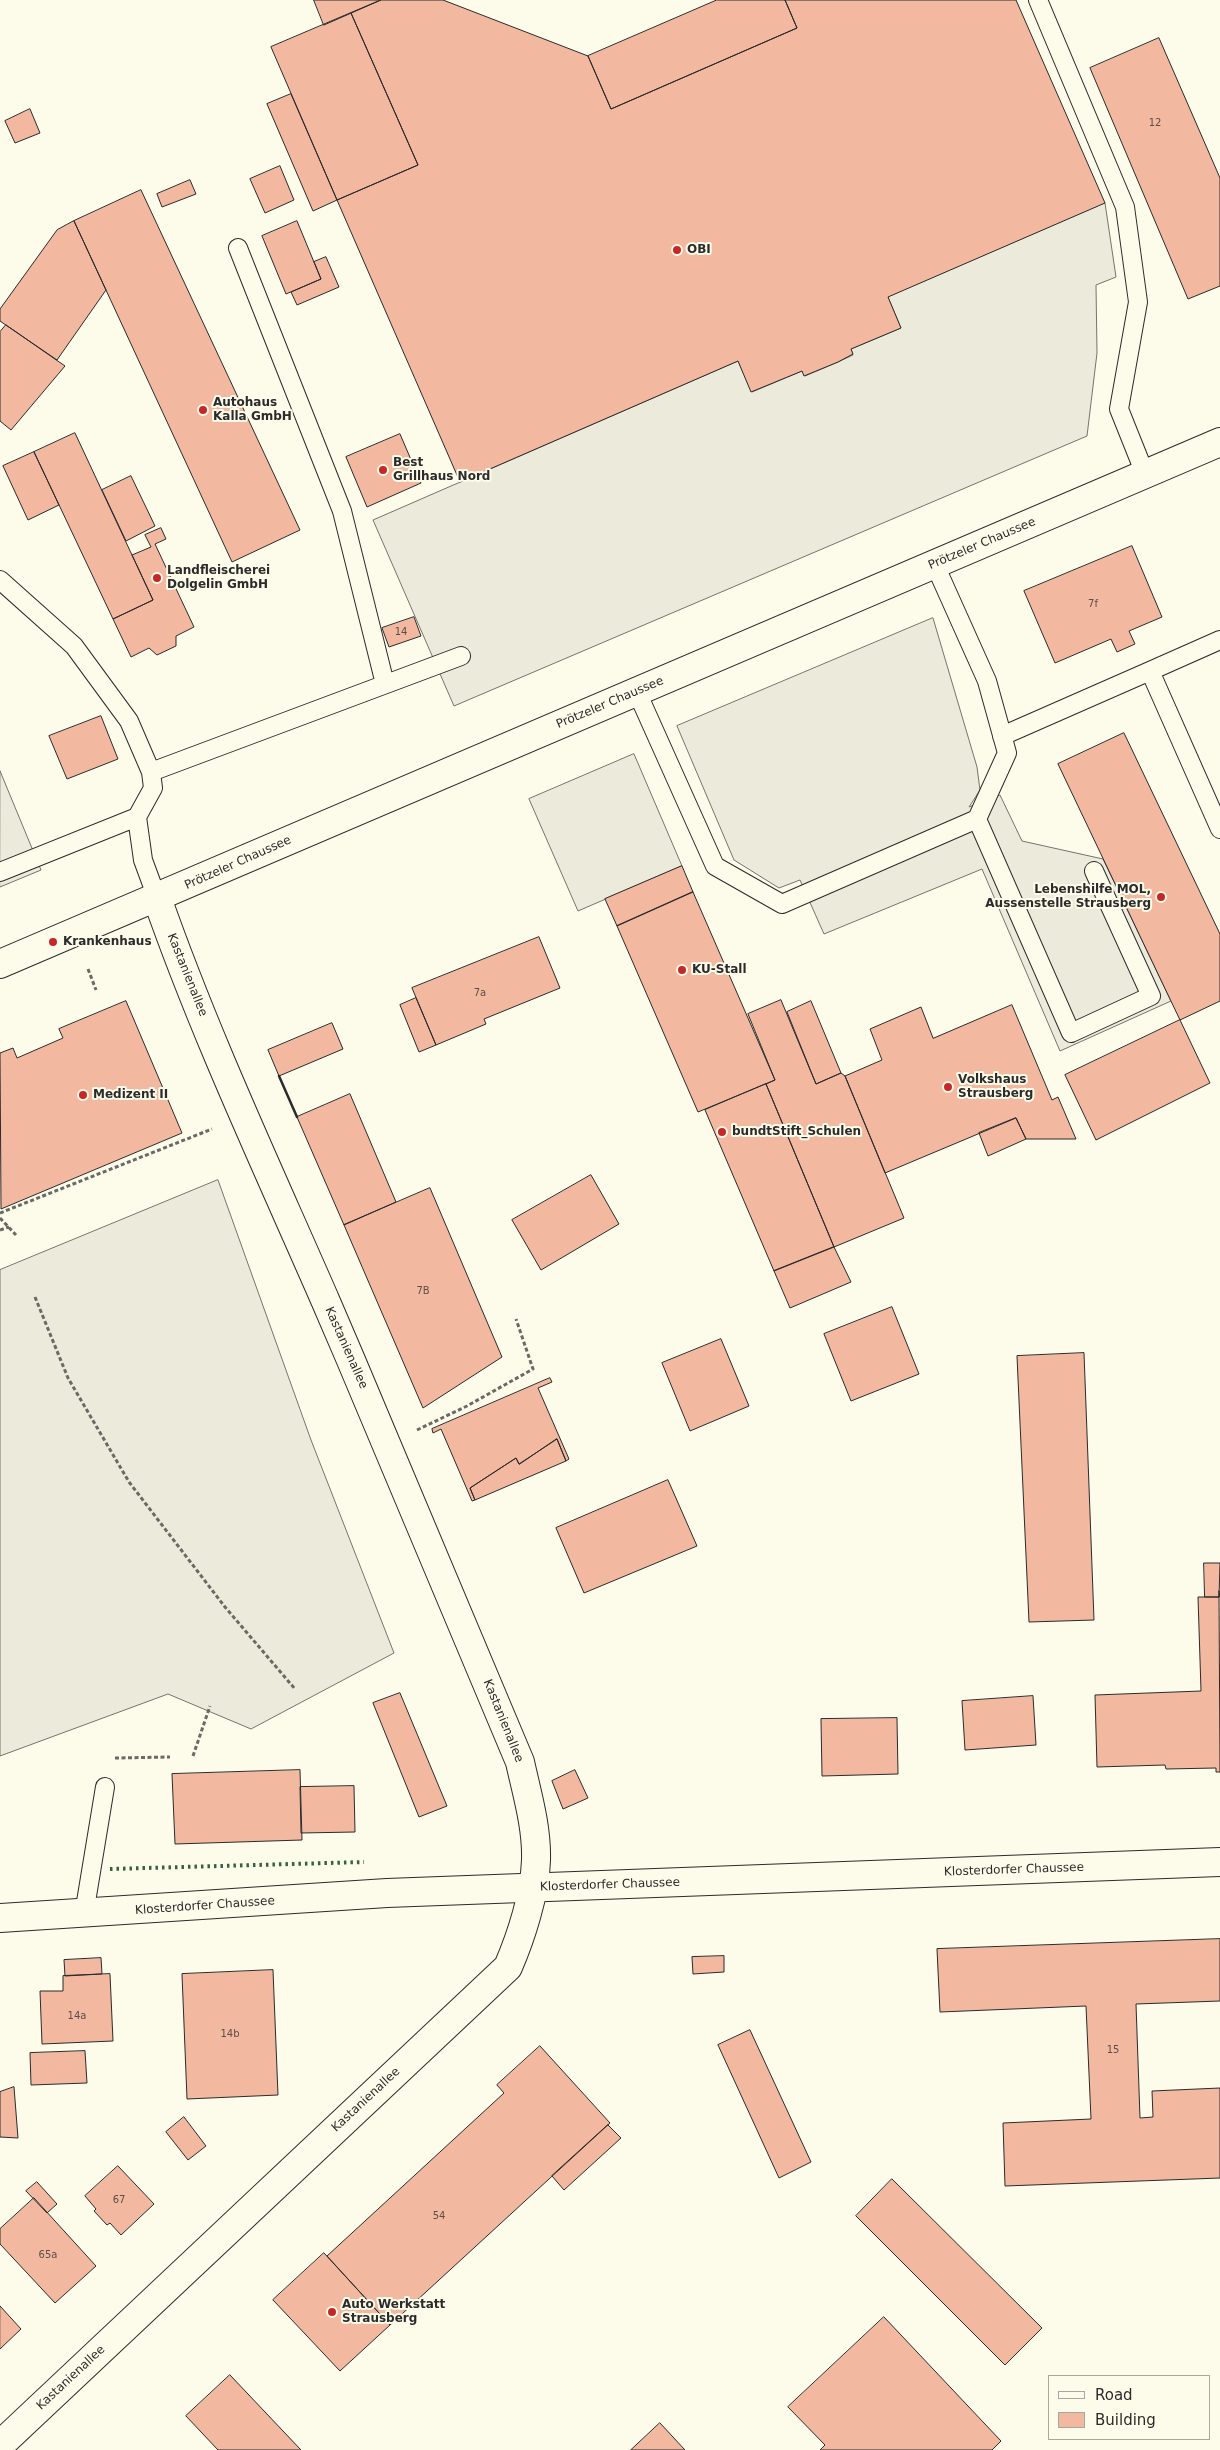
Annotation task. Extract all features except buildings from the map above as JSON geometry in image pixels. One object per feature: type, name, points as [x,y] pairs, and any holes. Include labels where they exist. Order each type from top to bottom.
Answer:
[{"type":"street","name":"Prötzeler Chaussee","points":[[0,964],[1220,442]]},
{"type":"street","name":"Kastanienallee","points":[[0,2445],[508,1967],[518,1943],[532,1888],[536,1861],[534,1824],[520,1762],[386,1443],[245,1116],[171,938],[157,898]]},
{"type":"street","name":"Klosterdorfer Chaussee","points":[[0,1918],[387,1893],[1220,1862]]},
{"type":"lane","points":[[1038,0],[1125,207],[1138,302],[1119,409],[1145,474]]},
{"type":"lane","points":[[238,248],[342,511],[385,684]]},
{"type":"lane","points":[[637,692],[715,866],[782,904],[977,819],[1007,753],[987,680],[934,565]]},
{"type":"lane","points":[[0,580],[74,646],[129,721],[151,772],[153,788],[137,817],[143,860],[157,898]]},
{"type":"lane","points":[[1002,736],[1220,640]]},
{"type":"lane","points":[[151,772],[461,656]]},
{"type":"lane","points":[[1150,671],[1220,829]]},
{"type":"lane","points":[[0,872],[137,817]]},
{"type":"lane","points":[[977,819],[1071,1033],[1151,996],[1094,871]]},
{"type":"lane","points":[[84,1914],[105,1787]]},
{"type":"path","points":[[88,969],[96,990]]},
{"type":"path","points":[[0,1213],[245,1116]]},
{"type":"path","points":[[0,1218],[16,1235]]},
{"type":"path","points":[[0,1230],[9,1227]]},
{"type":"path","points":[[35,1297],[68,1378],[129,1482],[225,1607],[295,1689]]},
{"type":"path","points":[[386,1443],[467,1406],[533,1369],[516,1319]]},
{"type":"path","points":[[193,1756],[210,1706]]},
{"type":"path","points":[[105,1787],[108,1759],[170,1757]]},
{"type":"shaded area","points":[[1105,203],[1116,277],[1096,285],[1097,353],[1087,436],[454,706],[373,520],[738,361],[752,392],[802,371],[805,376],[838,362],[853,355],[851,349],[901,328],[888,297]]},
{"type":"shaded area","points":[[933,618],[977,767],[980,790],[969,807],[1000,795],[1022,841],[1103,859],[1171,1001],[1060,1051],[982,869],[824,934],[800,880],[779,888],[734,860],[677,726]]},
{"type":"shaded area","points":[[634,754],[682,866],[578,911],[529,799]]},
{"type":"shaded area","points":[[0,771],[41,870],[0,887]]},
{"type":"shaded area","points":[[218,1180],[311,1440],[394,1653],[251,1729],[168,1694],[0,1756],[0,1270]]},
{"type":"hedge","points":[[110,1869],[364,1862]]},
{"type":"wall","points":[[279,1076],[297,1117]]},
{"type":"place","name":"OBI","points":[[677,250]]},
{"type":"place","name":"Autohaus Kalla GmbH","points":[[203,410]]},
{"type":"place","name":"Best Grillhaus Nord","points":[[383,470]]},
{"type":"place","name":"Landfleischerei Dolgelin GmbH","points":[[157,578]]},
{"type":"place","name":"Lebenshilfe MOL, Aussenstelle Strausberg","points":[[1161,897]]},
{"type":"place","name":"Krankenhaus","points":[[53,942]]},
{"type":"place","name":"KU-Stall","points":[[682,970]]},
{"type":"place","name":"Volkshaus Strausberg","points":[[948,1087]]},
{"type":"place","name":"Medizent II","points":[[83,1095]]},
{"type":"place","name":"bundtStift_Schulen","points":[[722,1132]]},
{"type":"place","name":"Auto Werkstatt Strausberg","points":[[332,2312]]}]
